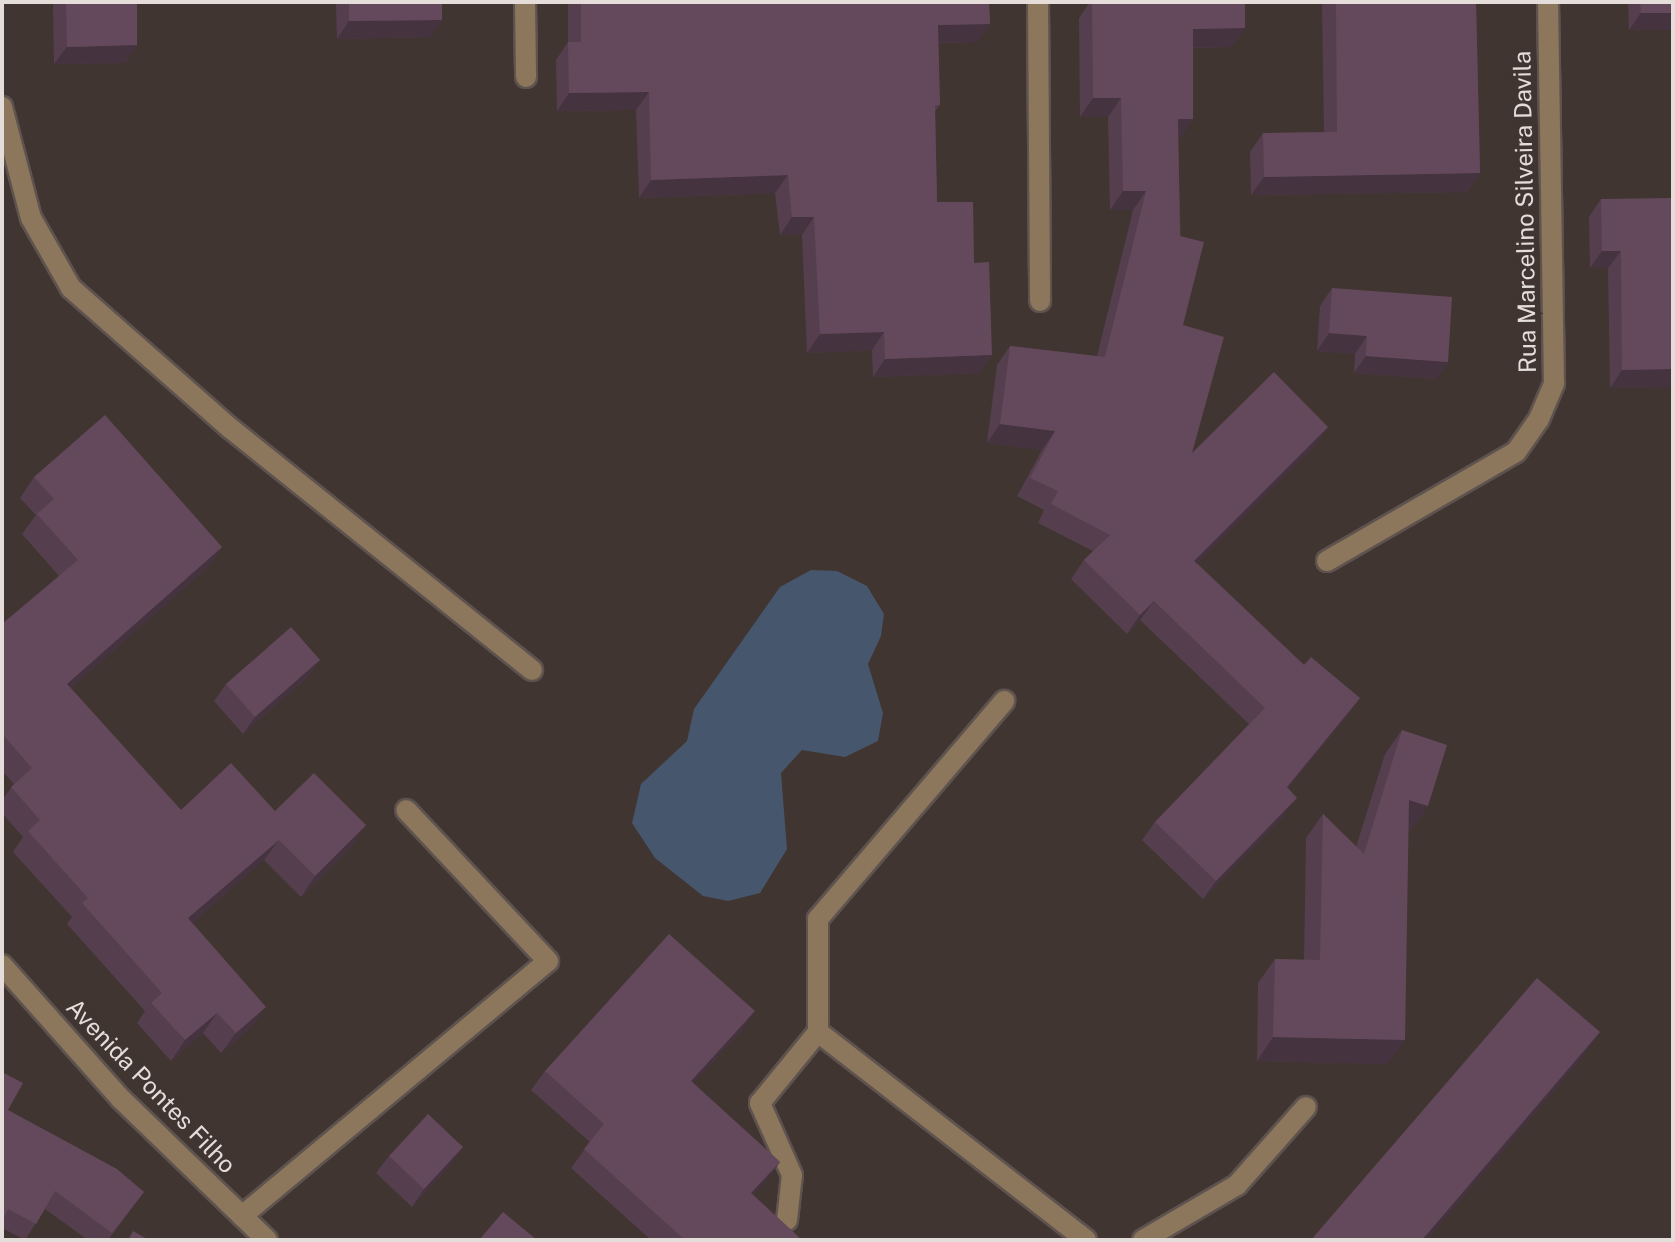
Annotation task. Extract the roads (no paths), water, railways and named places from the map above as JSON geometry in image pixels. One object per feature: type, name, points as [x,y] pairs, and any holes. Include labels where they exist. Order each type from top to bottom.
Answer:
[{"type":"street","points":[[525,2],[526,77]]},
{"type":"street","points":[[1038,2],[1040,301]]},
{"type":"street","name":"Rua Marcelino Silveira Davila","points":[[1327,561],[1516,452],[1539,419],[1554,383],[1548,2]]},
{"type":"street","points":[[2,107],[31,218],[71,288],[230,428],[532,670]]},
{"type":"street","points":[[787,1220],[792,1175],[760,1103],[818,1032],[818,919],[1004,701]]},
{"type":"street","points":[[242,1216],[548,961],[406,810]]},
{"type":"street","name":"Avenida Pontes Filho","points":[[2,965],[121,1099],[267,1240]]},
{"type":"street","points":[[818,1032],[1086,1240]]},
{"type":"street","points":[[1143,1240],[1237,1185],[1306,1107]]},
{"type":"water","points":[[811,570],[837,571],[867,586],[884,614],[881,636],[868,664],[883,713],[878,741],[845,757],[802,750],[781,773],[787,849],[760,893],[728,901],[703,896],[655,858],[632,823],[641,784],[687,741],[694,709],[780,587]]}]
